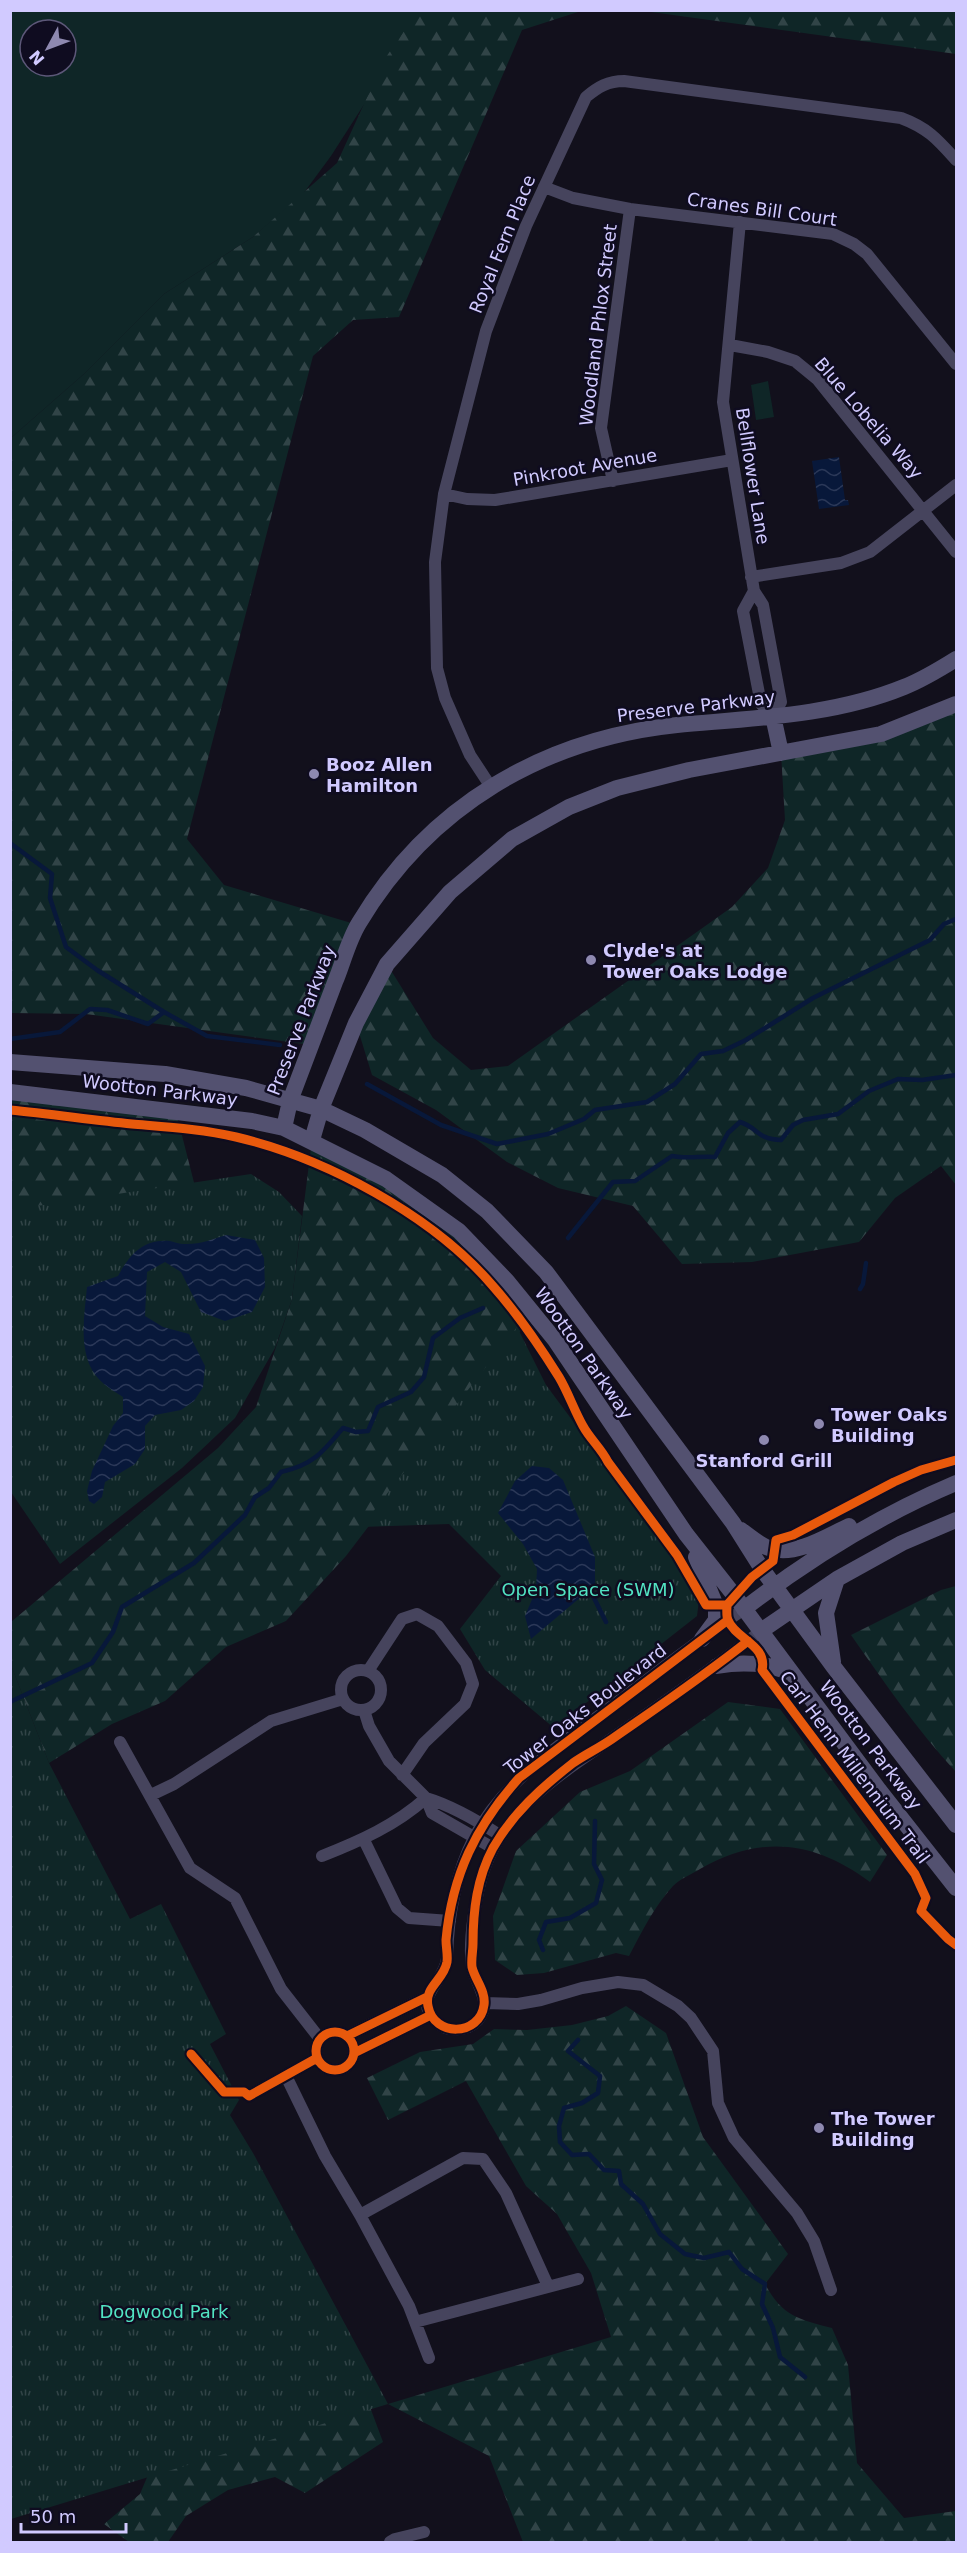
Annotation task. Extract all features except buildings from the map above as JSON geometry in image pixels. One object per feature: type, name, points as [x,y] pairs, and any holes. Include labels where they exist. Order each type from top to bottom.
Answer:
[{"type":"main road","name":"Preserve Parkway","points":[[284,1128],[290,1101],[358,925],[381,891],[426,837],[457,810],[491,787],[547,757],[637,730],[773,716],[857,703],[905,687],[957,659]]},
{"type":"main road","points":[[312,1140],[321,1109],[356,1023],[387,964],[450,892],[512,839],[569,807],[617,788],[688,770],[881,734],[957,704]]},
{"type":"main road","points":[[773,716],[781,753]]},
{"type":"main road","name":"Wootton Parkway","points":[[10,1062],[165,1074],[246,1088],[321,1109],[365,1130],[442,1175],[487,1211],[546,1272],[733,1523],[833,1666],[957,1825]]},
{"type":"main road","name":"Wootton Parkway","points":[[10,1092],[252,1121],[284,1128],[386,1179],[459,1231],[499,1272],[555,1340],[686,1534],[879,1790],[957,1888]]},
{"type":"main road","name":"Tower Oaks Boulevard","points":[[744,1609],[816,1556],[908,1503],[957,1483]]},
{"type":"main road","points":[[733,1523],[764,1546],[775,1550],[795,1549],[908,1503]]},
{"type":"main road","name":"Tower Oaks Boulevard","points":[[761,1631],[837,1579],[902,1543],[957,1520]]},
{"type":"main road","points":[[686,1534],[716,1606],[716,1620],[702,1639]]},
{"type":"main road","points":[[833,1666],[826,1613],[837,1579]]},
{"type":"main road","points":[[717,1666],[739,1662],[768,1664],[793,1673]]},
{"type":"street","name":"Royal Fern Place","points":[[491,787],[470,755],[445,698],[437,668],[435,562],[444,494],[486,331],[526,226],[586,97],[598,87],[613,81],[901,118],[919,124],[933,134],[957,160]]},
{"type":"street","name":"Cranes Bill Court","points":[[544,187],[573,198],[630,209],[833,234],[854,244],[867,254],[957,364]]},
{"type":"street","name":"Woodland Phlox Street","points":[[613,481],[601,428],[630,209]]},
{"type":"street","name":"Bellflower Lane","points":[[740,222],[723,402],[751,577],[754,591],[763,605],[781,702],[773,716]]},
{"type":"street","name":"Blue Lobelia Way","points":[[730,345],[768,352],[795,361],[817,379],[957,552]]},
{"type":"street","name":"Pinkroot Avenue","points":[[444,494],[467,499],[495,500],[732,460]]},
{"type":"street","points":[[751,577],[841,563],[870,552],[957,485]]},
{"type":"street","points":[[754,591],[743,611],[761,704],[773,716]]},
{"type":"street","name":"Tower Oaks Boulevard","points":[[428,1997],[430,1989],[441,1976],[447,1963],[446,1940],[459,1874],[474,1838],[498,1802],[519,1778],[744,1609]]},
{"type":"street","points":[[368,1671],[402,1619],[417,1614],[438,1626],[466,1663],[473,1684],[465,1704],[424,1743],[402,1776]]},
{"type":"street","name":"Tower Oaks Boulevard","points":[[485,2002],[472,1964],[476,1896],[493,1848],[515,1814],[575,1762],[717,1666],[761,1631]]},
{"type":"street","points":[[355,1671],[368,1671],[379,1682],[381,1690],[378,1702],[364,1710],[348,1707],[340,1689],[345,1678],[355,1671]]},
{"type":"street","points":[[151,1796],[174,1784],[271,1721],[343,1700]]},
{"type":"street","points":[[364,1710],[369,1726],[389,1761],[402,1776],[426,1798],[483,1824],[501,1836]]},
{"type":"street","points":[[120,1742],[190,1868],[235,1898],[281,1989],[320,2039]]},
{"type":"street","points":[[426,1798],[432,1813],[493,1848]]},
{"type":"street","points":[[322,1856],[364,1840],[412,1811],[426,1798]]},
{"type":"street","points":[[364,1840],[397,1908],[408,1918],[450,1921]]},
{"type":"street","points":[[347,2036],[428,1997],[430,2015],[444,2027],[462,2029],[478,2020],[485,2002],[518,2004],[541,2001],[582,1988],[618,1982],[643,1985],[678,2006],[691,2018],[713,2051],[718,2103],[734,2138],[797,2213],[814,2241],[831,2290]]},
{"type":"street","points":[[354,2053],[430,2015]]},
{"type":"street","points":[[334,2032],[347,2036],[354,2053],[349,2065],[337,2070],[328,2069],[317,2058],[316,2049],[320,2039],[334,2032]]},
{"type":"street","points":[[249,2096],[317,2058]]},
{"type":"street","points":[[286,2076],[325,2156],[360,2214],[415,2322],[429,2358]]},
{"type":"street","points":[[360,2214],[463,2158],[483,2159],[506,2193],[548,2286]]},
{"type":"street","points":[[415,2322],[578,2279]]},
{"type":"street","points":[[390,2542],[424,2532]]},
{"type":"green space","points":[[11,11],[424,11],[331,156],[303,194],[253,237],[164,294],[84,374],[11,438]]},
{"type":"green space","points":[[418,11],[581,11],[522,30],[399,317],[353,320],[313,356],[187,839],[224,885],[358,925],[311,1045],[86,1014],[11,1013],[11,438],[84,374],[164,294],[253,237],[337,163],[384,60]]},
{"type":"green space","points":[[644,11],[956,11],[956,54]]},
{"type":"green space","points":[[768,381],[774,417],[756,420],[751,385]]},
{"type":"green space","points":[[956,704],[956,1185],[941,1166],[895,1198],[859,1242],[752,1262],[682,1264],[633,1206],[558,1188],[507,1162],[436,1110],[372,1075],[356,1023],[387,964],[433,1038],[471,1070],[508,1066],[732,907],[768,868],[785,820],[781,753],[828,745]]},
{"type":"green space","points":[[11,1092],[176,1112],[201,1210],[11,1421]]},
{"type":"green space","points":[[312,1140],[459,1231],[534,1315],[480,1380],[346,1556],[286,1621],[226,1647],[165,1701],[112,1724],[49,1763],[11,1665],[11,1622],[218,1448],[256,1407],[292,1299]]},
{"type":"green space","points":[[251,1174],[279,1192],[302,1216],[292,1299],[275,1348],[235,1418],[182,1468],[60,1564],[11,1492],[10,1210]]},
{"type":"green space","name":"Open Space (SWM)","points":[[517,1327],[546,1385],[700,1592],[697,1616],[554,1728],[485,1670],[460,1629],[501,1576],[449,1524],[361,1527]]},
{"type":"green space","points":[[956,1586],[956,1772],[914,1723],[851,1635],[941,1590]]},
{"type":"green space","name":"Dogwood Park","points":[[11,1665],[49,1763],[130,1919],[161,1904],[226,2034],[210,2044],[239,2100],[230,2115],[253,2153],[388,2404],[11,2519]]},
{"type":"green space","points":[[728,1702],[780,1709],[887,1855],[870,1882],[829,1858],[808,1851],[787,1847],[745,1850],[700,1869],[673,1886],[654,1911],[629,1956],[616,1953],[544,1973],[517,1975],[495,1960],[493,1916],[516,1851],[580,1792],[630,1771]]},
{"type":"green space","points":[[626,2006],[666,2033],[703,2137],[788,2254],[765,2284],[771,2295],[792,2315],[832,2328],[848,2365],[857,2463],[904,2518],[956,2511],[956,2542],[523,2542],[489,2456],[388,2404],[611,2337],[591,2273],[557,2214],[526,2186],[466,2081],[388,2120],[367,2078],[420,2052],[473,2044],[494,2029],[527,2030],[572,2025],[608,2016]]},
{"type":"green space","points":[[364,2391],[383,2442],[305,2493],[275,2477],[228,2490],[186,2516],[168,2542],[129,2542],[104,2524],[140,2494],[156,2456]]},
{"type":"water","points":[[839,457],[845,500],[848,500],[849,505],[819,509],[812,461]]},
{"type":"water","points":[[226,1235],[255,1240],[264,1258],[265,1287],[252,1312],[225,1321],[201,1312],[181,1272],[165,1262],[147,1272],[145,1316],[163,1327],[189,1334],[205,1366],[203,1387],[194,1401],[181,1410],[155,1415],[145,1426],[145,1449],[135,1464],[105,1482],[102,1497],[94,1504],[89,1501],[87,1491],[92,1471],[113,1426],[123,1413],[123,1397],[104,1384],[89,1364],[84,1339],[87,1287],[118,1276],[127,1261],[145,1245],[161,1241],[195,1244]]},
{"type":"water","points":[[532,1466],[549,1468],[563,1480],[595,1557],[595,1588],[582,1596],[531,1639],[525,1616],[536,1590],[537,1569],[523,1544],[498,1513],[515,1481]]},
{"type":"waterway","points":[[10,843],[52,874],[50,898],[66,947],[97,970],[164,1012]]},
{"type":"waterway","points":[[367,1084],[441,1125],[497,1144],[548,1134],[584,1119],[595,1110],[647,1102],[675,1084],[701,1054],[723,1051],[746,1040],[813,998],[930,940],[944,924],[956,919]]},
{"type":"waterway","points":[[10,1039],[60,1032],[90,1009],[107,1010],[148,1024],[164,1012],[207,1036],[280,1045]]},
{"type":"waterway","points":[[568,1238],[613,1182],[635,1181],[672,1156],[715,1157],[728,1133],[740,1122],[767,1138],[781,1140],[793,1125],[803,1120],[838,1114],[869,1091],[898,1079],[922,1080],[956,1075]]},
{"type":"waterway","points":[[860,1289],[866,1263]]},
{"type":"waterway","points":[[10,1702],[92,1663],[113,1632],[122,1607],[194,1563],[245,1515],[255,1497],[269,1488],[281,1472],[301,1466],[317,1456],[343,1428],[356,1432],[368,1431],[378,1407],[411,1392],[424,1377],[433,1338],[460,1318],[483,1308]]},
{"type":"waterway","points":[[587,1593],[593,1596],[606,1622]]},
{"type":"waterway","points":[[543,1950],[539,1940],[546,1922],[570,1918],[596,1903],[602,1880],[594,1864],[595,1821]]},
{"type":"waterway","points":[[578,2040],[568,2051],[600,2076],[598,2093],[582,2103],[564,2108],[559,2126],[560,2142],[572,2155],[589,2154],[604,2170],[619,2171],[621,2184],[643,2204],[660,2234],[685,2254],[704,2258],[729,2252],[742,2269],[765,2284],[762,2304],[773,2328],[780,2357],[805,2377]]},
{"type":"cycle path","name":"Carl Henn Millennium Trail","points":[[10,1110],[197,1130],[236,1137],[270,1147],[305,1159],[375,1193],[439,1235],[467,1259],[492,1285],[536,1341],[562,1383],[586,1431],[677,1555],[706,1605],[727,1605],[728,1620],[732,1627],[756,1648],[763,1661],[762,1670],[915,1874],[926,1898],[921,1911],[956,1945]]},
{"type":"cycle path","points":[[727,1605],[752,1577],[773,1561],[776,1540],[793,1535],[894,1482],[921,1470],[956,1460]]},
{"type":"cycle path","points":[[728,1620],[519,1778],[490,1814],[460,1873],[449,1916],[446,1940],[447,1962],[429,1994],[428,2006],[432,2016],[439,2024],[457,2029],[474,2023],[481,2015],[484,2000],[472,1964],[475,1907],[483,1871],[493,1848],[510,1823],[539,1791],[573,1763],[664,1703],[748,1641]]},
{"type":"cycle path","points":[[347,2036],[427,1997]]},
{"type":"cycle path","points":[[354,2053],[431,2015]]},
{"type":"cycle path","points":[[335,2032],[342,2033],[348,2038],[353,2044],[354,2051],[353,2058],[348,2064],[342,2069],[335,2070],[328,2069],[322,2064],[317,2058],[316,2051],[317,2044],[322,2038],[328,2033],[335,2032]]},
{"type":"cycle path","points":[[191,2054],[224,2092],[244,2092],[249,2096],[317,2058]]},
{"type":"place","name":"Booz Allen Hamilton","points":[[314,774]]},
{"type":"place","name":"Clyde's at Tower Oaks Lodge","points":[[591,960]]},
{"type":"place","name":"Tower Oaks Building","points":[[819,1424]]},
{"type":"place","name":"Stanford Grill","points":[[764,1440]]},
{"type":"place","name":"The Tower Building","points":[[819,2128]]}]
